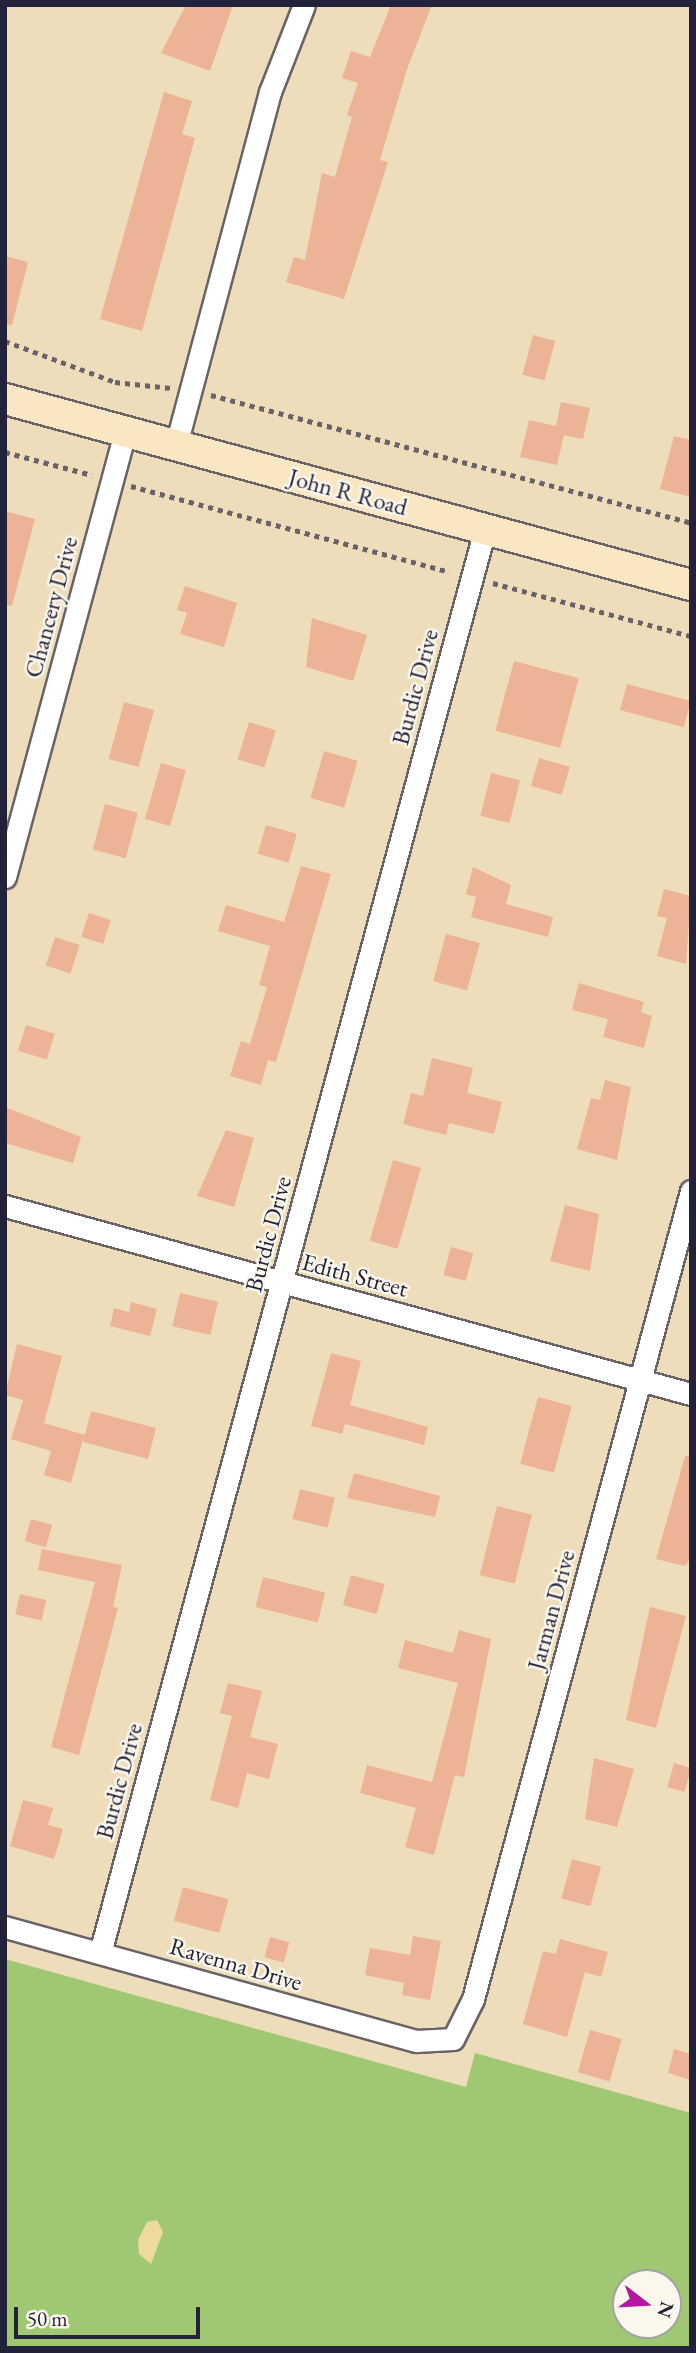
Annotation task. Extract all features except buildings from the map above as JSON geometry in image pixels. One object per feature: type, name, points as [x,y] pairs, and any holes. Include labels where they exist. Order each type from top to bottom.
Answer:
[{"type":"main road","name":"John R Road","points":[[5,399],[691,585]]},
{"type":"street","points":[[176,445],[270,92],[304,5]]},
{"type":"street","name":"Chancery Drive","points":[[5,877],[125,431]]},
{"type":"street","name":"Burdic Drive","points":[[100,1953],[485,529]]},
{"type":"street","name":"Jarman Drive","points":[[453,2039],[470,2010],[691,1191]]},
{"type":"street","name":"Edith Street","points":[[5,1206],[691,1394]]},
{"type":"street","name":"Ravenna Drive","points":[[5,1927],[416,2041],[453,2039]]},
{"type":"path","points":[[5,341],[115,382],[170,388]]},
{"type":"path","points":[[211,395],[691,523]]},
{"type":"path","points":[[5,452],[89,475]]},
{"type":"path","points":[[136,487],[451,572]]},
{"type":"path","points":[[498,584],[691,636]]},
{"type":"green space","points":[[5,1959],[466,2087],[475,2053],[691,2113],[691,2348],[5,2348]]},
{"type":"sand","points":[[157,2220],[163,2232],[151,2264],[139,2254],[138,2240],[147,2222]]}]
